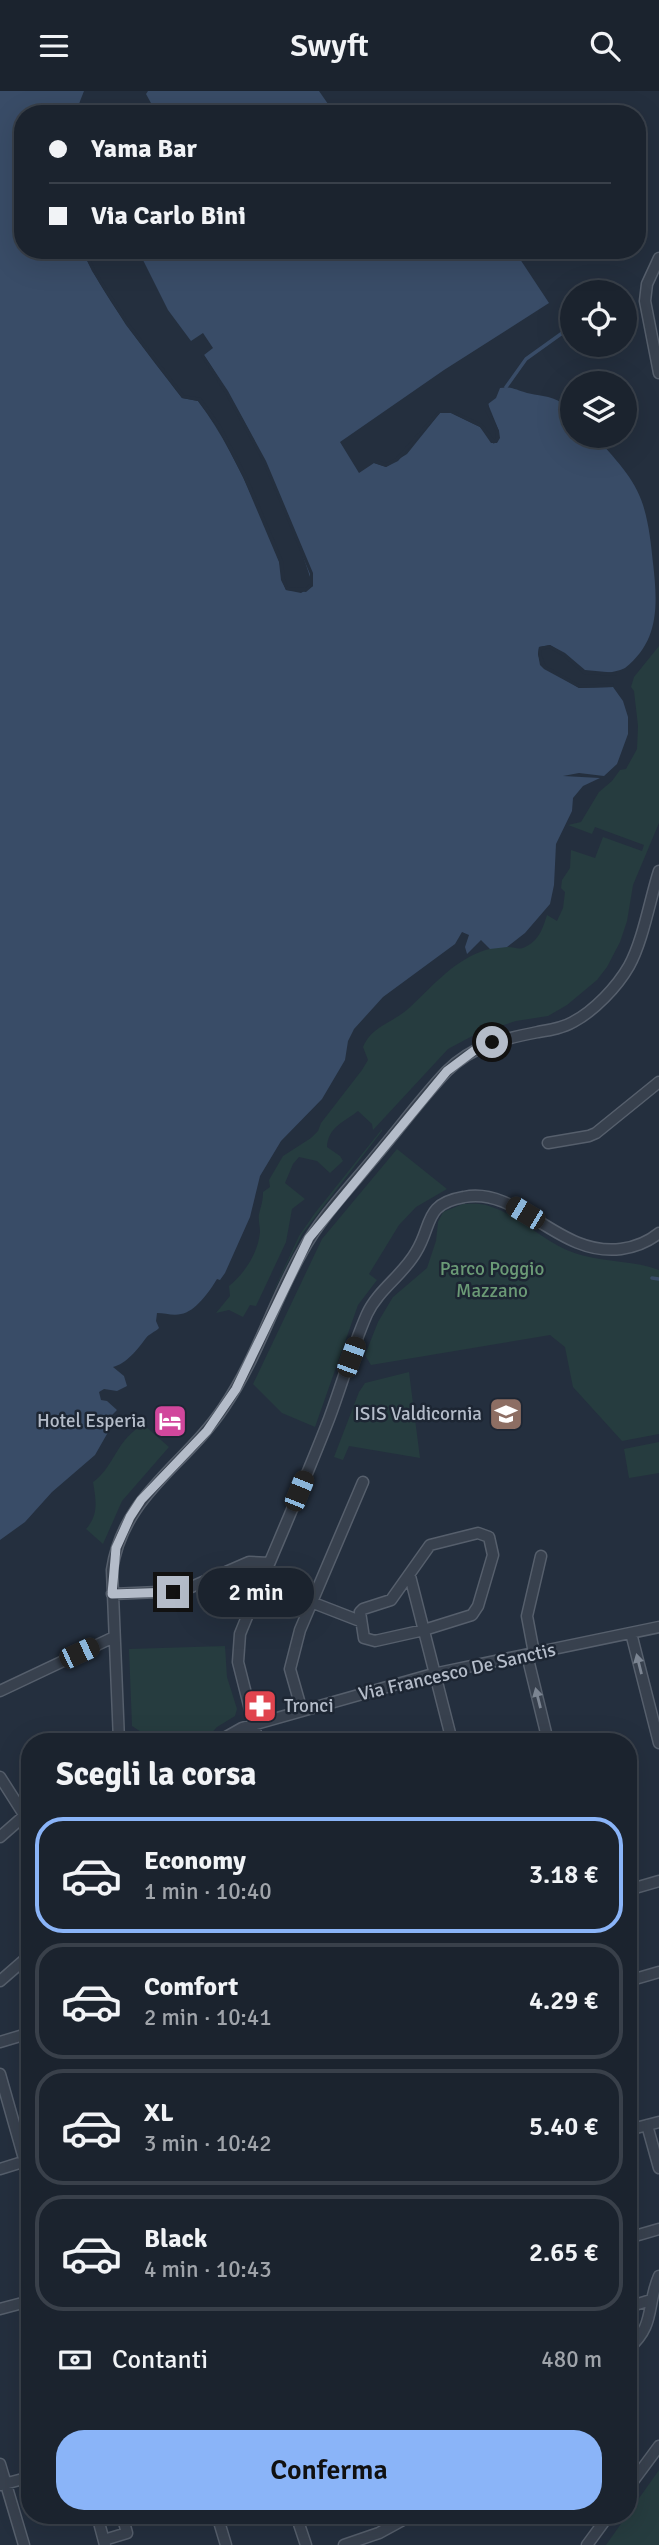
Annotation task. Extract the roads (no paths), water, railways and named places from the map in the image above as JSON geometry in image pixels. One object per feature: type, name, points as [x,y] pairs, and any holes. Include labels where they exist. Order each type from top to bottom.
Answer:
[{"type":"street","points":[[659,258],[647,284],[645,300],[659,372]]},
{"type":"street","points":[[119,1733],[112,1594],[116,1548],[122,1530],[141,1500],[207,1431],[230,1399],[300,1255],[322,1221],[424,1097],[459,1061],[492,1042],[561,1028],[573,1023],[609,991],[629,965],[656,890],[659,871]]},
{"type":"street","points":[[548,1143],[596,1133],[659,1082]]},
{"type":"street","points":[[256,1733],[240,1678],[240,1634],[328,1420],[367,1313],[385,1287],[417,1251],[430,1215],[451,1200],[466,1196],[497,1200],[511,1205],[569,1240],[597,1249],[634,1246],[659,1233]]},
{"type":"street","points":[[302,1711],[290,1663],[311,1602],[363,1482]]},
{"type":"street","points":[[478,1533],[486,1535],[491,1542],[493,1555],[475,1611],[467,1617],[424,1630],[370,1641],[364,1637],[359,1615],[363,1609],[391,1600],[410,1576],[430,1545],[478,1533]]},
{"type":"street","points":[[541,1556],[527,1616],[531,1654],[546,1733]]},
{"type":"street","points":[[112,1594],[182,1591],[249,1562],[269,1563]]},
{"type":"street","points":[[410,1576],[450,1733]]},
{"type":"street","points":[[311,1602],[360,1621]]},
{"type":"street","name":"Via Francesco De Sanctis","points":[[232,1733],[433,1674],[659,1627]]},
{"type":"street","points":[[631,1633],[659,1743]]},
{"type":"street","points":[[0,1691],[114,1637]]},
{"type":"street","points":[[0,1777],[21,1810]]},
{"type":"street","points":[[0,1837],[21,1824]]},
{"type":"street","points":[[637,1887],[659,1881]]},
{"type":"street","points":[[0,1981],[21,1963]]},
{"type":"street","points":[[637,1978],[659,1972]]},
{"type":"street","points":[[0,2042],[21,2036]]},
{"type":"street","points":[[0,2074],[21,2142]]},
{"type":"street","points":[[637,2128],[659,2122]]},
{"type":"street","points":[[647,2125],[659,2168]]},
{"type":"street","points":[[0,2169],[21,2163]]},
{"type":"street","points":[[637,2235],[659,2229]]},
{"type":"street","points":[[637,2339],[647,2328],[651,2300],[659,2276]]},
{"type":"street","points":[[637,2304],[651,2300]]},
{"type":"street","points":[[0,2309],[21,2303]]},
{"type":"street","points":[[637,2476],[659,2445]]},
{"type":"street","points":[[0,2464],[3,2484],[24,2545]]},
{"type":"street","points":[[3,2484],[21,2479]]},
{"type":"street","points":[[99,2524],[104,2543],[127,2533],[124,2524]]},
{"type":"street","points":[[220,2524],[226,2545]]},
{"type":"street","points":[[299,2524],[306,2545]]},
{"type":"street","points":[[344,2545],[380,2533],[396,2524]]},
{"type":"street","points":[[587,2545],[602,2524]]},
{"type":"water","points":[[0,91],[84,91],[79,105],[14,105],[14,259],[86,259],[116,309],[182,398],[198,401],[211,419],[243,477],[261,517],[278,558],[286,590],[301,593],[313,586],[267,466],[204,355],[213,348],[203,333],[191,341],[168,310],[142,259],[520,259],[549,303],[444,370],[340,442],[359,473],[374,463],[386,467],[407,454],[440,413],[451,413],[480,427],[494,444],[499,431],[488,404],[496,398],[500,388],[555,399],[560,402],[560,448],[606,448],[635,486],[648,527],[656,594],[650,634],[636,657],[625,668],[605,673],[589,672],[550,645],[539,647],[541,665],[579,688],[613,687],[623,701],[628,717],[628,734],[617,764],[604,776],[579,773],[563,776],[600,778],[583,786],[573,798],[572,811],[556,844],[550,904],[525,933],[507,947],[490,949],[481,940],[467,954],[465,947],[469,935],[462,932],[455,944],[383,997],[354,1029],[348,1041],[345,1060],[322,1099],[281,1141],[260,1176],[250,1217],[225,1273],[192,1309],[178,1315],[157,1313],[159,1328],[127,1359],[113,1367],[124,1376],[127,1386],[117,1391],[104,1389],[99,1392],[101,1400],[107,1401],[117,1410],[111,1416],[111,1427],[95,1455],[52,1492],[25,1522],[0,1540]]},
{"type":"water","points":[[148,91],[319,91],[329,105],[152,105],[146,94]]},
{"type":"waterway","points":[[506,387],[526,359],[560,335]]},
{"type":"waterway","points":[[652,1278],[659,1279]]},
{"type":"place","name":"ISIS Valdicornia","points":[[506,1414]]},
{"type":"place","name":"Hotel Esperia","points":[[170,1421]]},
{"type":"place","name":"Tronci","points":[[260,1706]]},
{"type":"park label","name":"Parco Poggio Mazzano","points":[[492,1280]]}]
